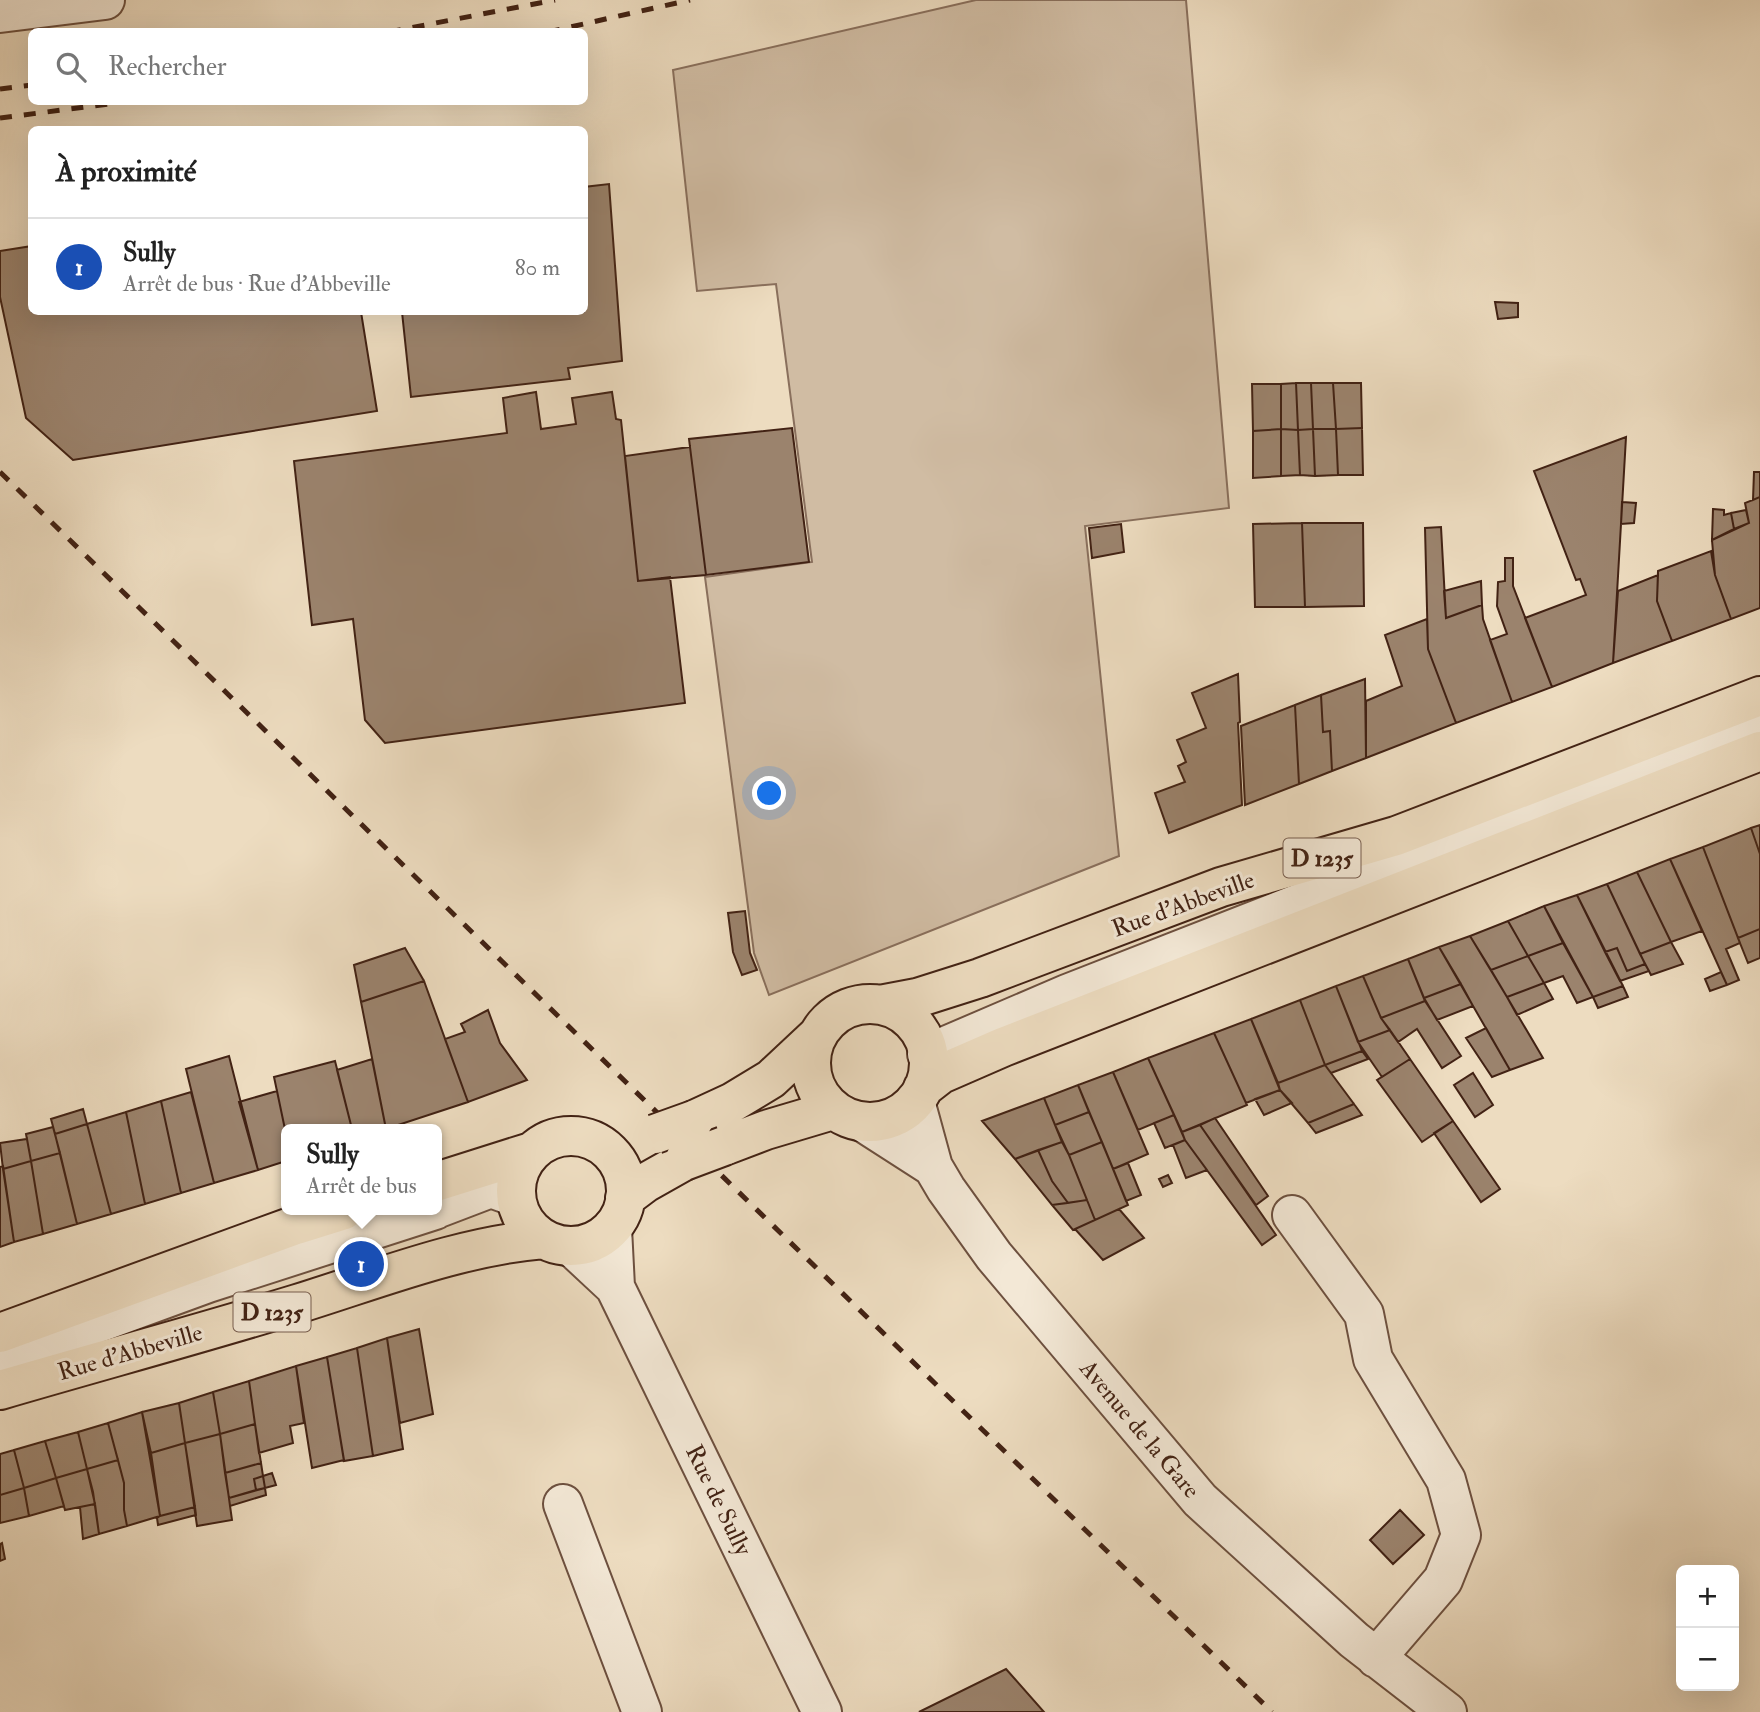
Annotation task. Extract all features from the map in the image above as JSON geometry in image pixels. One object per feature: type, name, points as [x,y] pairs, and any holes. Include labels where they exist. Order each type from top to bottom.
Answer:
[{"type":"main road","name":"Rue d'Abbeville","points":[[880,1006],[917,998],[980,978],[1221,887],[1396,836],[1760,696]]},
{"type":"main road","name":"D 1235","points":[[922,1081],[1760,751]]},
{"type":"main road","points":[[531,1152],[522,1165],[517,1181],[516,1197],[524,1221],[557,1242],[600,1238],[645,1182],[684,1161],[766,1130],[848,1116],[880,1121],[897,1116],[922,1081],[925,1038],[915,1024],[898,1012],[880,1006],[861,1005],[844,1011],[829,1021],[818,1035],[771,1079],[733,1102],[655,1134],[615,1143],[599,1143]]},
{"type":"main road","points":[[818,1035],[811,1055],[811,1076],[819,1095],[848,1116]]},
{"type":"main road","points":[[442,1180],[531,1152],[546,1141],[564,1136],[582,1136],[599,1143],[611,1153],[620,1166],[625,1182],[618,1213]]},
{"type":"main road","points":[[0,1333],[328,1215]]},
{"type":"main road","name":"Rue d'Abbeville","points":[[0,1390],[456,1255],[506,1242],[557,1242]]},
{"type":"street","points":[[0,13],[105,0]]},
{"type":"street","points":[[933,1167],[922,1081],[1067,994],[1760,723]]},
{"type":"street","name":"Avenue de la Gare","points":[[848,1116],[933,1167],[994,1256],[1200,1500],[1353,1640],[1447,1712]]},
{"type":"street","points":[[442,1208],[491,1188],[516,1197]]},
{"type":"street","name":"Rue de Sully","points":[[615,1287],[618,1213]]},
{"type":"street","points":[[0,1359],[208,1283],[420,1215]]},
{"type":"street","points":[[1292,1215],[1364,1314],[1373,1359],[1446,1480],[1461,1535],[1443,1580],[1376,1658]]},
{"type":"street","name":"Rue de Sully","points":[[557,1242],[615,1287],[822,1712]]},
{"type":"street","points":[[562,1504],[642,1712]]},
{"type":"shaded area","points":[[976,0],[1186,0],[1229,508],[1085,526],[1119,856],[769,995],[754,953],[705,577],[812,562],[776,284],[697,291],[673,70]]},
{"type":"building","points":[[609,184],[622,361],[568,368],[570,379],[411,397],[402,315],[588,315],[588,187]]},
{"type":"building","points":[[28,247],[28,315],[361,315],[377,411],[73,460],[26,418],[0,297],[0,251]]},
{"type":"building","points":[[1495,302],[1518,303],[1518,317],[1498,319]]},
{"type":"building","points":[[1296,383],[1298,430],[1281,429],[1281,384]]},
{"type":"building","points":[[1296,383],[1311,383],[1313,429],[1298,430]]},
{"type":"building","points":[[1311,383],[1333,383],[1336,429],[1313,429]]},
{"type":"building","points":[[1333,383],[1361,383],[1362,428],[1336,429]]},
{"type":"building","points":[[1252,384],[1281,384],[1281,429],[1253,431]]},
{"type":"building","points":[[536,392],[541,429],[576,424],[572,398],[612,392],[616,419],[621,420],[638,581],[670,577],[685,703],[385,743],[365,720],[353,619],[312,625],[294,461],[507,433],[503,398]]},
{"type":"building","points":[[792,428],[809,562],[706,575],[689,439]]},
{"type":"building","points":[[1362,428],[1363,475],[1338,475],[1336,429]]},
{"type":"building","points":[[1281,429],[1281,476],[1253,478],[1253,431]]},
{"type":"building","points":[[1281,429],[1298,430],[1300,475],[1281,476]]},
{"type":"building","points":[[1313,429],[1315,476],[1300,475],[1298,430]]},
{"type":"building","points":[[1313,429],[1336,429],[1338,475],[1315,476]]},
{"type":"building","points":[[1626,437],[1613,663],[1552,687],[1525,618],[1586,595],[1580,579],[1576,580],[1534,471]]},
{"type":"building","points":[[690,447],[706,575],[638,581],[625,456]]},
{"type":"building","points":[[1754,472],[1760,472],[1760,497],[1753,500]]},
{"type":"building","points":[[1760,497],[1760,608],[1731,619],[1715,575],[1712,540],[1749,523],[1745,503]]},
{"type":"building","points":[[1622,502],[1636,503],[1634,523],[1621,524]]},
{"type":"building","points":[[1713,509],[1724,510],[1724,515],[1731,513],[1734,529],[1712,540]]},
{"type":"building","points":[[1746,510],[1749,523],[1734,529],[1731,513]]},
{"type":"building","points":[[1302,523],[1363,523],[1364,606],[1305,607]]},
{"type":"building","points":[[1302,523],[1305,607],[1255,607],[1253,524]]},
{"type":"building","points":[[1121,524],[1124,552],[1092,558],[1089,528]]},
{"type":"building","points":[[1441,527],[1446,618],[1482,605],[1483,619],[1512,702],[1456,723],[1428,649],[1425,528]]},
{"type":"building","points":[[1711,551],[1715,575],[1731,619],[1672,641],[1657,601],[1658,571]]},
{"type":"building","points":[[1505,558],[1513,558],[1513,586],[1552,687],[1512,702],[1490,640],[1507,634],[1497,606],[1498,582],[1505,581]]},
{"type":"building","points":[[1658,575],[1657,601],[1672,641],[1613,663],[1618,591]]},
{"type":"building","points":[[1481,581],[1482,605],[1446,618],[1444,591]]},
{"type":"building","points":[[1427,619],[1428,649],[1456,723],[1366,758],[1366,701],[1402,686],[1385,635]]},
{"type":"building","points":[[1238,674],[1242,805],[1169,833],[1155,793],[1185,782],[1178,766],[1186,762],[1177,740],[1206,728],[1192,693]]},
{"type":"building","points":[[1365,679],[1366,758],[1332,771],[1330,731],[1323,732],[1321,695]]},
{"type":"building","points":[[1321,695],[1323,732],[1330,731],[1332,771],[1299,784],[1295,705]]},
{"type":"building","points":[[1295,705],[1299,784],[1245,805],[1241,726]]},
{"type":"building","points":[[1760,825],[1760,854],[1751,828]]},
{"type":"building","points":[[1751,828],[1760,854],[1760,929],[1738,938],[1703,847]]},
{"type":"building","points":[[1703,847],[1740,943],[1726,949],[1739,980],[1727,985],[1670,859]]},
{"type":"building","points":[[1670,859],[1702,931],[1671,942],[1637,872]]},
{"type":"building","points":[[1637,872],[1671,942],[1640,954],[1607,884]]},
{"type":"building","points":[[1607,884],[1645,964],[1627,971],[1617,948],[1605,952],[1577,895]]},
{"type":"building","points":[[1577,895],[1623,986],[1593,997],[1544,906]]},
{"type":"building","points":[[1544,906],[1563,943],[1528,956],[1508,921]]},
{"type":"building","points":[[745,911],[750,953],[757,970],[742,975],[733,952],[728,913]]},
{"type":"building","points":[[1508,921],[1528,956],[1491,970],[1470,936]]},
{"type":"building","points":[[1760,929],[1760,958],[1748,963],[1738,938]]},
{"type":"building","points":[[1470,936],[1543,1058],[1510,1070],[1439,947]]},
{"type":"building","points":[[1671,942],[1683,964],[1651,975],[1640,954]]},
{"type":"building","points":[[1563,943],[1593,997],[1577,1003],[1563,976],[1544,983],[1528,956]]},
{"type":"building","points":[[1439,947],[1461,984],[1424,998],[1408,959]]},
{"type":"building","points":[[405,948],[424,981],[361,1002],[354,965]]},
{"type":"building","points":[[1617,948],[1627,971],[1645,964],[1649,971],[1620,981],[1605,952]]},
{"type":"building","points":[[1528,956],[1544,983],[1507,997],[1491,970]]},
{"type":"building","points":[[1408,959],[1425,1001],[1381,1018],[1363,976]]},
{"type":"building","points":[[1721,972],[1727,985],[1710,991],[1705,979]]},
{"type":"building","points":[[1363,976],[1381,1018],[1390,1030],[1358,1042],[1336,986]]},
{"type":"building","points":[[424,981],[468,1102],[401,1124],[385,1124],[361,1002]]},
{"type":"building","points":[[1544,983],[1553,999],[1517,1015],[1507,997]]},
{"type":"building","points":[[1461,984],[1473,1006],[1437,1020],[1424,998]]},
{"type":"building","points":[[1336,986],[1362,1051],[1325,1065],[1300,1000]]},
{"type":"building","points":[[1623,986],[1628,997],[1598,1008],[1593,997]]},
{"type":"building","points":[[1300,1000],[1325,1065],[1278,1083],[1251,1019]]},
{"type":"building","points":[[1425,1001],[1461,1056],[1442,1068],[1417,1029],[1398,1042],[1381,1018]]},
{"type":"building","points":[[488,1010],[500,1043],[527,1080],[468,1102],[445,1039],[465,1032],[461,1024]]},
{"type":"building","points":[[1251,1019],[1280,1090],[1246,1103],[1214,1033]]},
{"type":"building","points":[[1486,1028],[1510,1070],[1492,1077],[1466,1038]]},
{"type":"building","points":[[1390,1030],[1410,1059],[1382,1077],[1358,1042]]},
{"type":"building","points":[[1214,1033],[1247,1105],[1182,1132],[1148,1058]]},
{"type":"building","points":[[1362,1051],[1368,1059],[1331,1073],[1325,1065]]},
{"type":"building","points":[[229,1056],[258,1170],[214,1183],[186,1069]]},
{"type":"building","points":[[1148,1058],[1174,1115],[1138,1130],[1113,1072]]},
{"type":"building","points":[[372,1059],[385,1124],[351,1124],[337,1070]]},
{"type":"building","points":[[1410,1059],[1453,1121],[1422,1142],[1377,1080]]},
{"type":"building","points":[[335,1061],[351,1124],[284,1124],[274,1077]]},
{"type":"building","points":[[1325,1065],[1354,1104],[1308,1123],[1280,1090],[1278,1083]]},
{"type":"building","points":[[1113,1072],[1148,1154],[1113,1169],[1078,1085]]},
{"type":"building","points":[[1473,1073],[1493,1105],[1475,1117],[1454,1085]]},
{"type":"building","points":[[1078,1085],[1089,1112],[1055,1125],[1044,1098]]},
{"type":"building","points":[[1280,1090],[1292,1103],[1264,1115],[1255,1099]]},
{"type":"building","points":[[277,1091],[284,1124],[281,1124],[281,1163],[258,1170],[239,1102]]},
{"type":"building","points":[[191,1092],[214,1183],[181,1193],[161,1101]]},
{"type":"building","points":[[1044,1098],[1062,1142],[1015,1159],[982,1121]]},
{"type":"building","points":[[161,1101],[181,1193],[145,1204],[126,1112]]},
{"type":"building","points":[[1354,1104],[1362,1115],[1316,1133],[1308,1123]]},
{"type":"building","points":[[83,1109],[87,1124],[55,1134],[51,1119]]},
{"type":"building","points":[[126,1112],[145,1204],[111,1214],[87,1124]]},
{"type":"building","points":[[1089,1112],[1102,1142],[1069,1155],[1055,1125]]},
{"type":"building","points":[[1174,1115],[1185,1140],[1165,1148],[1154,1123]]},
{"type":"building","points":[[1215,1118],[1268,1196],[1256,1205],[1200,1125]]},
{"type":"building","points":[[1453,1121],[1500,1189],[1481,1202],[1434,1133]]},
{"type":"building","points":[[87,1124],[111,1214],[77,1224],[55,1134]]},
{"type":"building","points":[[1200,1125],[1276,1235],[1262,1245],[1185,1140],[1182,1132]]},
{"type":"building","points":[[53,1127],[60,1153],[31,1161],[26,1134]]},
{"type":"building","points":[[27,1139],[31,1161],[3,1169],[0,1143]]},
{"type":"building","points":[[1185,1140],[1207,1170],[1186,1178],[1173,1145]]},
{"type":"building","points":[[1062,1142],[1087,1200],[1068,1203],[1052,1181],[1038,1150]]},
{"type":"building","points":[[1102,1142],[1128,1205],[1095,1220],[1069,1155]]},
{"type":"building","points":[[1038,1150],[1052,1181],[1068,1203],[1052,1205],[1015,1159]]},
{"type":"building","points":[[60,1153],[77,1224],[43,1234],[31,1161]]},
{"type":"building","points":[[31,1161],[43,1234],[14,1242],[3,1169]]},
{"type":"building","points":[[1128,1163],[1141,1195],[1126,1201],[1113,1169]]},
{"type":"building","points":[[3,1166],[14,1242],[0,1247],[0,1167]]},
{"type":"building","points":[[1168,1175],[1172,1183],[1163,1187],[1159,1179]]},
{"type":"building","points":[[1087,1200],[1095,1220],[1073,1230],[1052,1205]]},
{"type":"building","points":[[1119,1209],[1144,1238],[1103,1260],[1075,1229]]},
{"type":"building","points":[[419,1329],[433,1414],[400,1423],[387,1338]]},
{"type":"building","points":[[387,1338],[403,1449],[373,1456],[357,1348]]},
{"type":"building","points":[[357,1348],[373,1456],[344,1461],[327,1357]]},
{"type":"building","points":[[327,1357],[344,1460],[312,1468],[296,1366]]},
{"type":"building","points":[[296,1366],[304,1423],[290,1426],[293,1443],[259,1453],[249,1381]]},
{"type":"building","points":[[249,1381],[255,1424],[220,1434],[213,1392]]},
{"type":"building","points":[[213,1392],[220,1434],[185,1443],[179,1403]]},
{"type":"building","points":[[179,1403],[185,1443],[151,1453],[142,1412]]},
{"type":"building","points":[[142,1412],[160,1516],[127,1526],[124,1483],[108,1423]]},
{"type":"building","points":[[108,1423],[118,1460],[87,1469],[78,1432]]},
{"type":"building","points":[[255,1424],[261,1463],[225,1473],[220,1434]]},
{"type":"building","points":[[78,1432],[87,1469],[56,1478],[45,1441]]},
{"type":"building","points":[[220,1434],[232,1520],[197,1526],[185,1443]]},
{"type":"building","points":[[45,1441],[56,1478],[24,1488],[14,1450]]},
{"type":"building","points":[[185,1443],[195,1507],[160,1516],[151,1453]]},
{"type":"building","points":[[14,1450],[24,1488],[0,1495],[0,1454]]},
{"type":"building","points":[[118,1460],[124,1483],[127,1526],[99,1534],[87,1469]]},
{"type":"building","points":[[261,1463],[263,1476],[254,1479],[256,1490],[229,1498],[225,1473]]},
{"type":"building","points":[[87,1469],[95,1504],[65,1510],[56,1478]]},
{"type":"building","points":[[272,1473],[276,1485],[265,1488],[263,1476]]},
{"type":"building","points":[[263,1476],[265,1488],[256,1490],[254,1479]]},
{"type":"building","points":[[56,1478],[64,1506],[29,1516],[24,1488]]},
{"type":"building","points":[[24,1488],[29,1516],[0,1523],[0,1495]]},
{"type":"building","points":[[265,1488],[266,1495],[230,1506],[229,1498]]},
{"type":"building","points":[[95,1504],[99,1534],[83,1539],[80,1507]]},
{"type":"building","points":[[195,1507],[196,1515],[158,1525],[157,1518],[160,1516]]},
{"type":"building","points":[[1400,1510],[1424,1535],[1393,1564],[1370,1540]]},
{"type":"building","points":[[2,1543],[5,1559],[0,1561],[0,1544]]},
{"type":"building","points":[[1006,1669],[1044,1712],[919,1712]]},
{"type":"railway","points":[[410,28],[555,0]]},
{"type":"railway","points":[[566,28],[690,0]]},
{"type":"railway","points":[[0,89],[28,86]]},
{"type":"railway","points":[[0,118],[101,105]]},
{"type":"railway","points":[[0,472],[1272,1712]]},
{"type":"place","name":"Sully","points":[[361,1264]]}]
